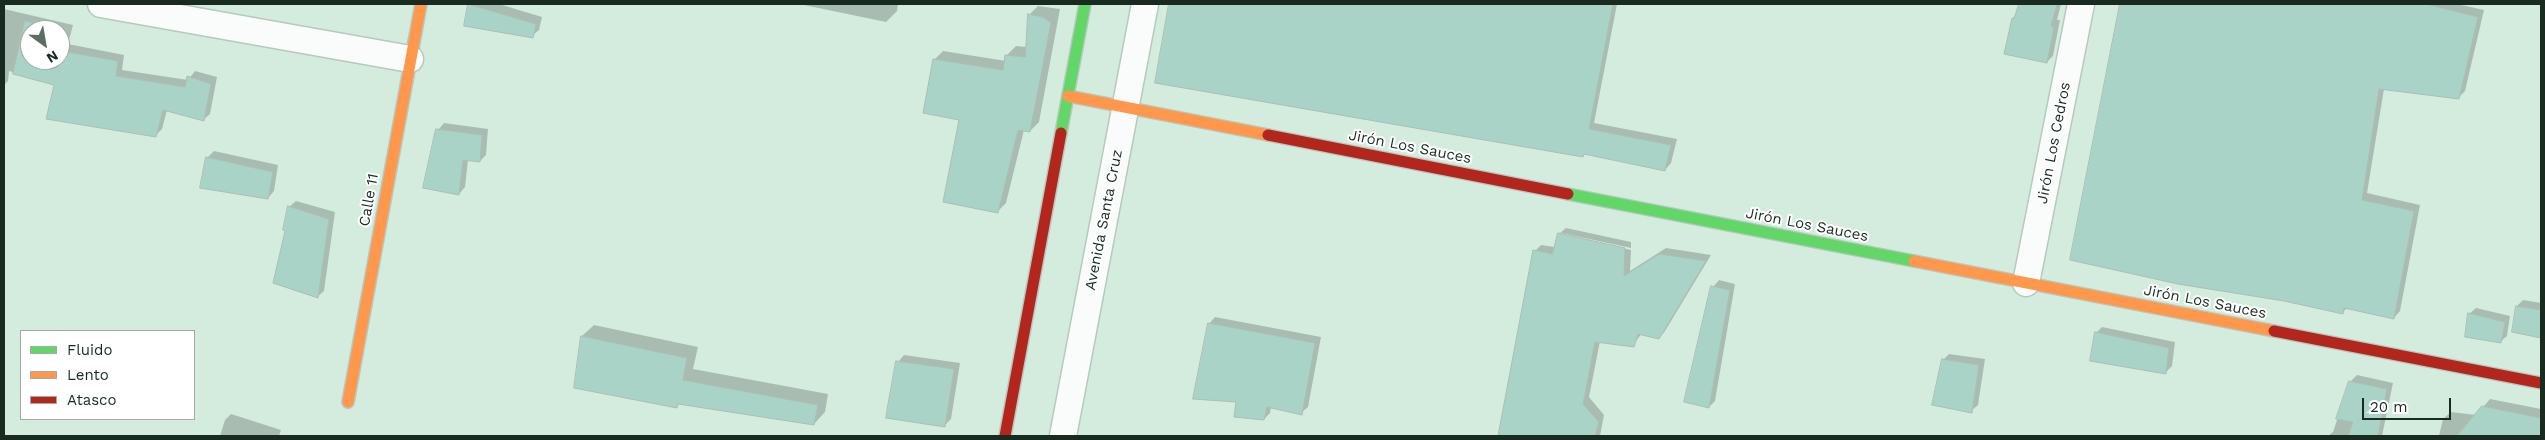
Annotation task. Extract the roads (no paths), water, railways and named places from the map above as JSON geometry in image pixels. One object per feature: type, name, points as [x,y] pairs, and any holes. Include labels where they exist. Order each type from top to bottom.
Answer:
[{"type":"street","points":[[101,4],[410,59]]},
{"type":"street","name":"Calle 11","points":[[348,402],[421,4]]},
{"type":"street","points":[[1005,436],[1085,4]]},
{"type":"street","name":"Avenida Santa Cruz","points":[[1064,436],[1145,4]]},
{"type":"street","name":"Jirón Los Cedros","points":[[2026,283],[2081,4]]},
{"type":"street","name":"Jirón Los Sauces","points":[[1068,96],[2541,383]]}]
